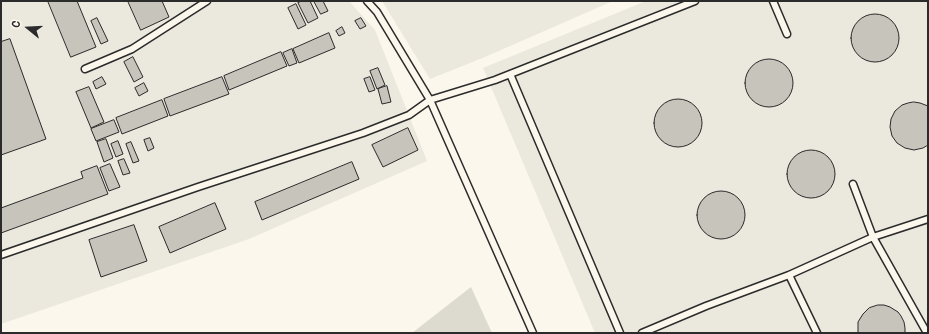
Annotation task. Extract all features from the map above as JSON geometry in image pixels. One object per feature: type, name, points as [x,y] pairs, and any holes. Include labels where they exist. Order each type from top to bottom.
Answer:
[{"type":"lane","points":[[85,69],[132,48],[207,1]]},
{"type":"lane","points":[[367,1],[377,12],[430,100],[533,333]]},
{"type":"lane","points":[[1,256],[198,187],[363,133],[409,115],[430,100],[495,80],[695,1]]},
{"type":"lane","points":[[773,1],[787,34]]},
{"type":"lane","points":[[510,74],[620,333]]},
{"type":"lane","points":[[853,184],[873,237],[927,333]]},
{"type":"lane","points":[[642,333],[706,306],[789,275],[873,237],[928,219]]},
{"type":"lane","points":[[789,275],[817,333]]},
{"type":"shaded area","points":[[1,1],[349,1],[375,30],[427,161],[249,239],[1,324]]},
{"type":"shaded area","points":[[382,1],[613,1],[485,57],[430,79]]},
{"type":"shaded area","points":[[646,1],[928,1],[928,333],[595,333],[483,68]]},
{"type":"shaded area","points":[[471,287],[492,333],[412,333]]},
{"type":"building","points":[[48,1],[77,1],[96,47],[71,57]]},
{"type":"building","points":[[128,1],[162,1],[169,17],[141,30]]},
{"type":"building","points":[[302,1],[310,1],[318,18],[308,23],[298,3]]},
{"type":"building","points":[[314,1],[323,1],[328,11],[321,14]]},
{"type":"building","points":[[296,4],[306,25],[298,29],[288,8]]},
{"type":"building","points":[[875,14],[884,16],[892,21],[897,29],[899,38],[897,47],[892,55],[884,60],[875,62],[866,60],[858,55],[853,47],[851,38],[853,29],[858,21],[866,16]]},
{"type":"building","points":[[97,18],[108,41],[101,44],[91,21]]},
{"type":"building","points":[[361,18],[366,26],[360,29],[355,21]]},
{"type":"building","points":[[342,27],[345,33],[339,36],[336,31]]},
{"type":"building","points":[[329,33],[335,48],[299,63],[293,49]]},
{"type":"building","points":[[10,39],[46,139],[1,155],[1,42]]},
{"type":"building","points":[[292,49],[297,63],[289,66],[283,53]]},
{"type":"building","points":[[281,52],[287,66],[229,90],[224,76]]},
{"type":"building","points":[[133,57],[143,77],[134,82],[124,62]]},
{"type":"building","points":[[769,59],[778,61],[786,66],[791,74],[793,83],[791,92],[786,100],[778,105],[769,107],[760,105],[752,100],[747,92],[745,83],[747,74],[752,66],[760,61]]},
{"type":"building","points":[[378,68],[385,85],[377,89],[370,71]]},
{"type":"building","points":[[102,77],[106,84],[96,89],[93,82]]},
{"type":"building","points":[[222,77],[229,94],[170,116],[164,99]]},
{"type":"building","points":[[370,77],[375,90],[369,92],[364,79]]},
{"type":"building","points":[[144,83],[148,91],[139,96],[135,88]]},
{"type":"building","points":[[387,86],[391,102],[382,104],[378,89]]},
{"type":"building","points":[[89,87],[104,122],[91,128],[76,92]]},
{"type":"building","points":[[678,99],[687,101],[695,106],[700,114],[702,123],[700,132],[695,140],[687,145],[678,147],[669,145],[661,140],[656,132],[654,123],[656,114],[661,106],[669,101]]},
{"type":"building","points":[[162,100],[168,116],[122,134],[116,118]]},
{"type":"building","points":[[914,102],[928,106],[928,145],[914,150],[905,148],[897,143],[892,136],[890,127],[891,119],[895,111],[902,105]]},
{"type":"building","points":[[114,120],[119,132],[96,141],[91,129]]},
{"type":"building","points":[[408,128],[418,150],[383,167],[372,145]]},
{"type":"building","points":[[150,138],[154,148],[148,151],[144,140]]},
{"type":"building","points":[[106,139],[113,158],[104,162],[97,142]]},
{"type":"building","points":[[118,141],[123,154],[116,157],[111,144]]},
{"type":"building","points":[[131,142],[139,161],[133,163],[126,144]]},
{"type":"building","points":[[811,150],[820,152],[828,157],[833,165],[835,174],[833,183],[828,191],[820,196],[811,198],[802,196],[794,191],[789,183],[787,174],[789,165],[794,157],[802,152]]},
{"type":"building","points":[[124,159],[130,173],[123,175],[118,161]]},
{"type":"building","points":[[352,162],[359,179],[262,220],[255,202]]},
{"type":"building","points":[[110,164],[120,187],[109,191],[100,168]]},
{"type":"building","points":[[97,166],[108,194],[1,233],[1,208],[83,178],[81,172]]},
{"type":"building","points":[[721,191],[730,193],[738,198],[743,206],[745,215],[743,224],[738,232],[730,237],[721,239],[712,237],[704,232],[699,224],[697,215],[699,206],[704,198],[712,193]]},
{"type":"building","points":[[215,203],[226,229],[170,253],[159,227]]},
{"type":"building","points":[[134,225],[147,261],[101,277],[89,240]]},
{"type":"building","points":[[878,305],[890,307],[898,312],[904,322],[905,333],[858,333],[858,322],[863,314],[869,308]]}]
